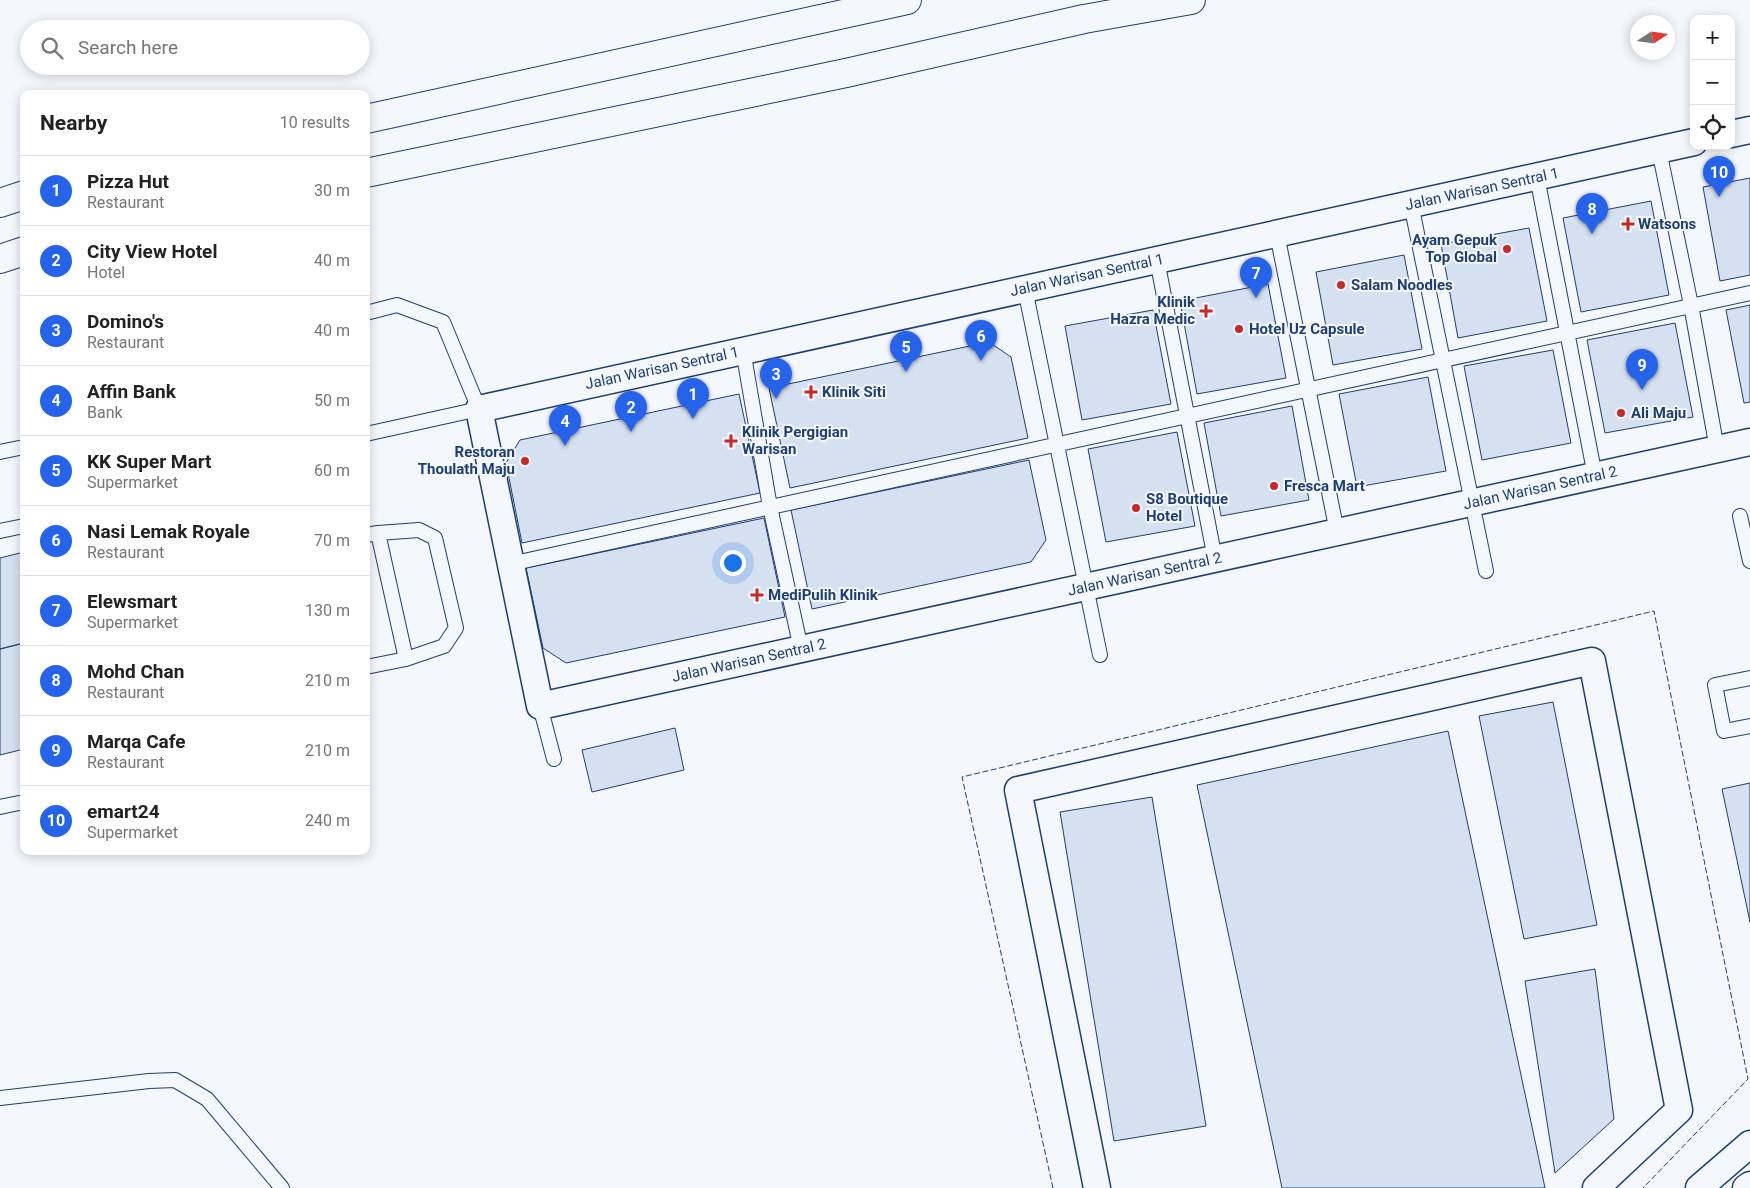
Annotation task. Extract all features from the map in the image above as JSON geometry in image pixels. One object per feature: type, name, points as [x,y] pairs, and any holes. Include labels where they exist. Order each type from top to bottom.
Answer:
[{"type":"highway","points":[[370,118],[906,0]]},
{"type":"highway","points":[[370,172],[846,72],[1084,18],[1191,0]]},
{"type":"highway","points":[[0,203],[20,196]]},
{"type":"highway","points":[[0,259],[20,252]]},
{"type":"street","points":[[1735,133],[1750,130]]},
{"type":"street","name":"Jalan Warisan Sentral 1","points":[[479,409],[1690,143]]},
{"type":"street","points":[[479,409],[540,706]]},
{"type":"street","name":"Jalan Warisan Sentral 2","points":[[540,706],[1750,442]]},
{"type":"street","points":[[1097,1188],[1018,790],[1592,661],[1680,1110],[1596,1188]]},
{"type":"street","points":[[1700,1188],[1750,1144]]},
{"type":"street","points":[[1746,1188],[1750,1185]]},
{"type":"lane","points":[[1659,150],[1691,306],[1717,449]]},
{"type":"lane","points":[[370,185],[452,154]]},
{"type":"lane","points":[[1537,177],[1595,476]]},
{"type":"lane","points":[[1411,204],[1486,571]]},
{"type":"lane","points":[[1277,234],[1337,532]]},
{"type":"lane","points":[[1157,260],[1215,559]]},
{"type":"lane","points":[[1025,289],[1100,655]]},
{"type":"lane","points":[[510,564],[1750,292]]},
{"type":"lane","points":[[370,312],[397,305],[444,322],[479,409],[370,433]]},
{"type":"lane","points":[[744,350],[770,507],[801,649]]},
{"type":"lane","points":[[0,452],[20,448]]},
{"type":"lane","points":[[1740,516],[1750,561]]},
{"type":"lane","points":[[0,532],[20,527]]},
{"type":"lane","points":[[370,667],[406,659],[444,646],[456,628],[435,538],[419,530],[372,534],[406,659]]},
{"type":"lane","points":[[1750,678],[1715,685],[1724,732],[1750,726]]},
{"type":"lane","points":[[540,706],[554,759]]},
{"type":"lane","points":[[0,807],[20,803]]},
{"type":"lane","points":[[0,1098],[149,1081],[174,1080],[207,1099],[282,1188]]},
{"type":"building","points":[[1750,178],[1750,275],[1720,281],[1703,187]]},
{"type":"building","points":[[1651,201],[1669,295],[1581,312],[1563,218]]},
{"type":"building","points":[[1529,228],[1547,321],[1458,338],[1441,244]]},
{"type":"building","points":[[1404,255],[1422,349],[1333,365],[1316,272]]},
{"type":"building","points":[[1268,284],[1286,378],[1197,394],[1180,301]]},
{"type":"building","points":[[1750,305],[1750,402],[1744,403],[1726,310]]},
{"type":"building","points":[[1153,310],[1171,404],[1082,420],[1065,326]]},
{"type":"building","points":[[1675,323],[1693,417],[1605,433],[1587,340]]},
{"type":"building","points":[[989,342],[1011,357],[1028,438],[790,488],[769,388]]},
{"type":"building","points":[[1553,350],[1571,443],[1482,460],[1464,366]]},
{"type":"building","points":[[1428,377],[1446,471],[1357,487],[1339,394]]},
{"type":"building","points":[[739,394],[760,493],[522,543],[506,463],[520,440]]},
{"type":"building","points":[[1292,406],[1309,500],[1221,516],[1204,423]]},
{"type":"building","points":[[1177,432],[1195,526],[1106,542],[1088,449]]},
{"type":"building","points":[[1029,460],[1046,540],[1031,562],[812,609],[791,510]]},
{"type":"building","points":[[764,518],[785,617],[566,663],[543,648],[526,568]]},
{"type":"building","points":[[20,553],[20,644],[0,649],[0,558]]},
{"type":"building","points":[[20,644],[20,750],[0,755],[0,649]]},
{"type":"building","points":[[1553,702],[1597,925],[1524,939],[1479,716]]},
{"type":"building","points":[[675,728],[684,770],[592,792],[582,750]]},
{"type":"building","points":[[1448,731],[1545,1188],[1282,1188],[1197,785]]},
{"type":"building","points":[[1750,783],[1750,922],[1722,789]]},
{"type":"building","points":[[1152,797],[1206,1126],[1114,1141],[1060,812]]},
{"type":"building","points":[[1595,969],[1614,1119],[1555,1173],[1525,981]]},
{"type":"fence","points":[[1053,1188],[962,777],[1654,611],[1748,1079],[1643,1188]]},
{"type":"place","name":"emart24","points":[[1719,197]]},
{"type":"place","name":"Watsons","points":[[1628,224]]},
{"type":"place","name":"Mohd Chan","points":[[1592,234]]},
{"type":"place","name":"Ayam Gepuk Top Global","points":[[1507,249]]},
{"type":"place","name":"Salam Noodles","points":[[1341,285]]},
{"type":"place","name":"Elewsmart","points":[[1256,298]]},
{"type":"place","name":"Klinik Hazra Medic","points":[[1206,311]]},
{"type":"place","name":"Hotel Uz Capsule","points":[[1239,329]]},
{"type":"place","name":"Nasi Lemak Royale","points":[[981,361]]},
{"type":"place","name":"KK Super Mart","points":[[906,372]]},
{"type":"place","name":"Marqa Cafe","points":[[1642,390]]},
{"type":"place","name":"Klinik Siti","points":[[811,392]]},
{"type":"place","name":"Domino's","points":[[776,399]]},
{"type":"place","name":"Ali Maju","points":[[1621,413]]},
{"type":"place","name":"Pizza Hut","points":[[693,419]]},
{"type":"place","name":"City View Hotel","points":[[631,432]]},
{"type":"place","name":"Klinik Pergigian Warisan","points":[[731,441]]},
{"type":"place","name":"Affin Bank","points":[[565,446]]},
{"type":"place","name":"Restoran Thoulath Maju","points":[[525,461]]},
{"type":"place","name":"Fresca Mart","points":[[1274,486]]},
{"type":"place","name":"S8 Boutique Hotel","points":[[1136,508]]},
{"type":"place","name":"MediPulih Klinik","points":[[757,595]]}]
